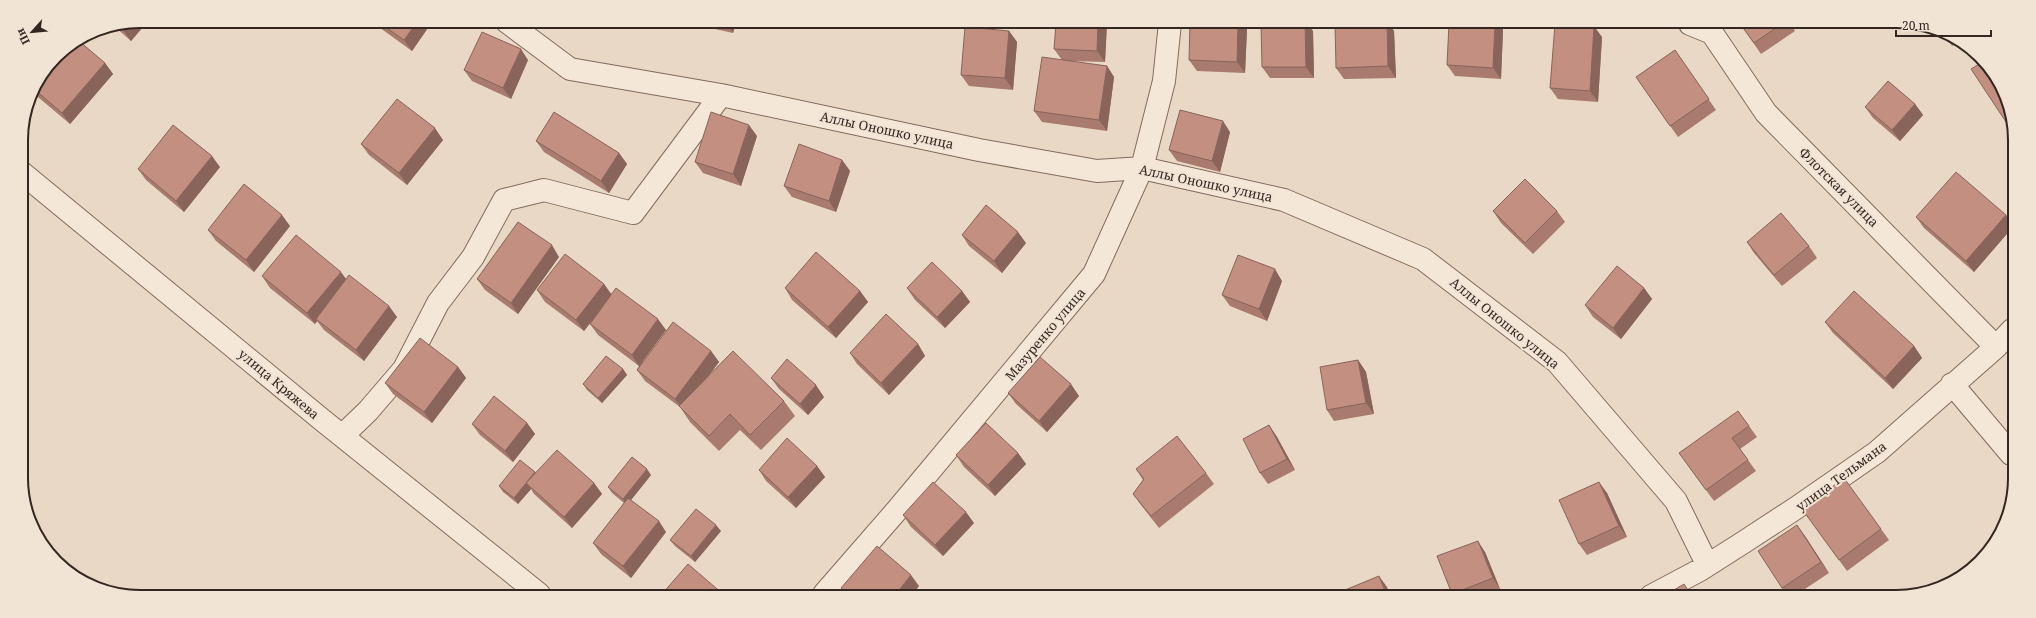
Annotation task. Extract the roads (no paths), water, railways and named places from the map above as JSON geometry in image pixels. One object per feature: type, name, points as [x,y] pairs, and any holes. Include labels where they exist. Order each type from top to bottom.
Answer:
[{"type":"street","name":"Аллы Оношко улица","points":[[515,28],[570,69],[721,95],[978,150],[1097,171],[1142,168],[1284,200],[1423,258],[1557,362],[1676,501],[1707,564]]},
{"type":"street","name":"Мазуренко улица","points":[[827,590],[898,509],[1094,274],[1142,168],[1164,81],[1169,28]]},
{"type":"street","name":"Флотская улица","points":[[1700,28],[1712,33],[1766,114],[1996,347]]},
{"type":"street","points":[[342,436],[368,411],[404,368],[438,302],[473,257],[504,200],[544,190],[633,213],[721,95]]},
{"type":"street","name":"улица Кряжева","points":[[28,177],[342,436],[534,590]]},
{"type":"street","name":"улица Тельмана","points":[[1662,590],[1700,570],[1707,564],[1796,508],[1877,452],[1952,384],[1996,347],[2008,334]]},
{"type":"street","points":[[1952,384],[2008,450]]}]
